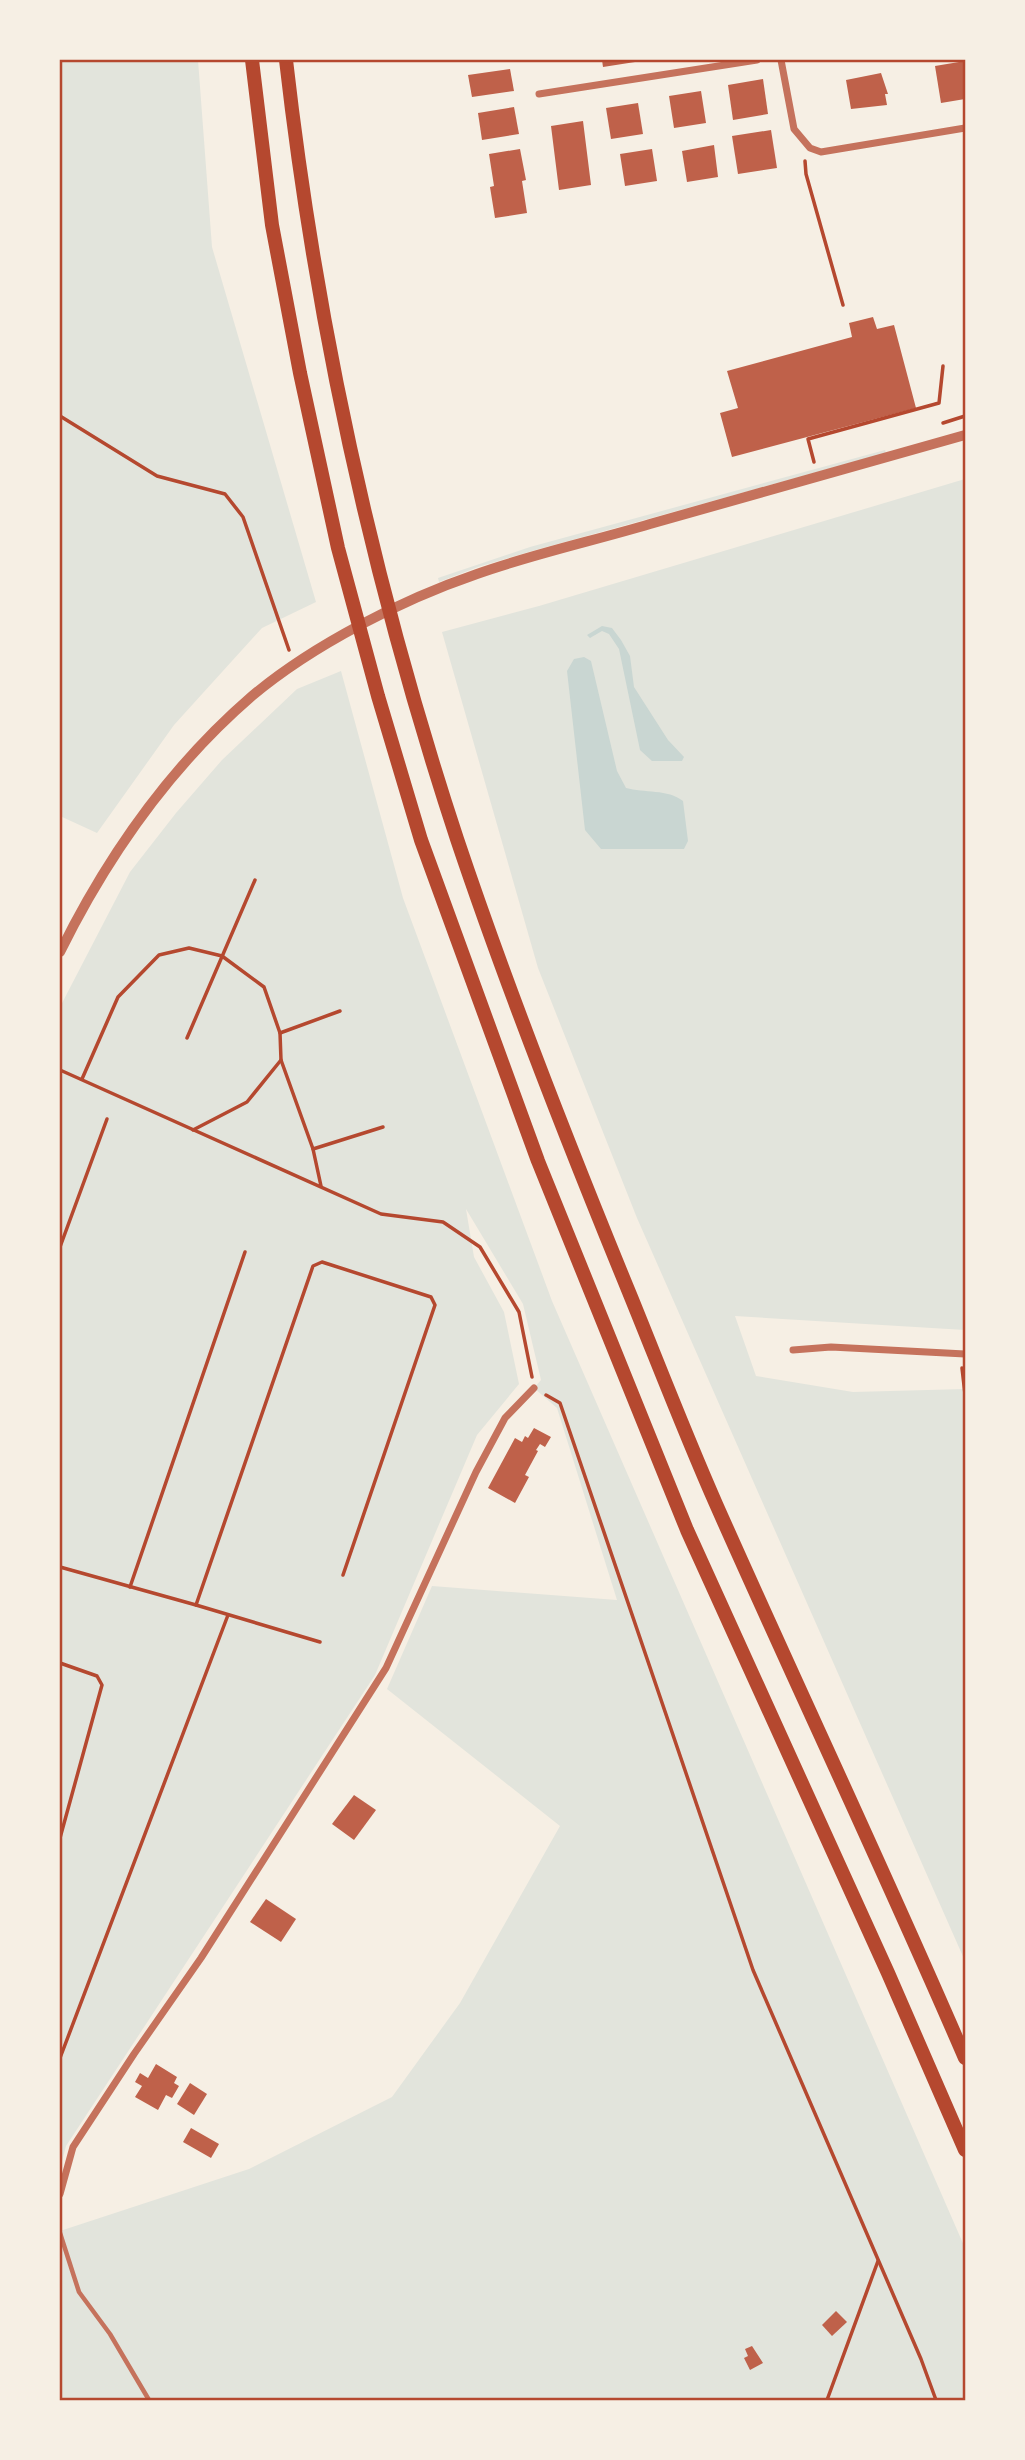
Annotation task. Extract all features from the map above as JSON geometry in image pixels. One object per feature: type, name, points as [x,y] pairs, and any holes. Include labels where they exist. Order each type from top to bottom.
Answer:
[{"type":"highway","points":[[252,60],[272,225],[300,373],[338,548],[421,840],[538,1161],[687,1531],[888,1973],[965,2150]]},
{"type":"highway","points":[[286,60],[308,217],[341,404],[383,582],[413,694],[456,835],[505,977],[569,1146],[714,1500],[965,2058]]},
{"type":"street","points":[[539,94],[757,60]]},
{"type":"street","points":[[781,60],[794,129],[810,148],[821,152],[965,128]]},
{"type":"street","points":[[60,952],[103,873],[163,788],[217,729],[254,695],[313,653],[356,628],[477,574],[965,435]]},
{"type":"street","points":[[793,1350],[831,1347],[963,1354]]},
{"type":"street","points":[[60,2193],[73,2147],[201,1958],[386,1668],[476,1472],[505,1418],[534,1388]]},
{"type":"lane","points":[[60,2233],[79,2292],[110,2334],[149,2400]]},
{"type":"path","points":[[810,148],[805,159],[806,174],[843,305]]},
{"type":"path","points":[[815,464],[808,439],[939,403],[943,366]]},
{"type":"path","points":[[60,416],[157,476],[225,494],[243,517],[289,650]]},
{"type":"path","points":[[187,1038],[255,880]]},
{"type":"path","points":[[82,1079],[118,997],[159,955],[189,948],[222,956],[264,987],[280,1033],[281,1060],[313,1149],[321,1186]]},
{"type":"path","points":[[280,1033],[340,1011]]},
{"type":"path","points":[[193,1130],[247,1102],[281,1060]]},
{"type":"path","points":[[60,1070],[381,1214],[443,1222],[480,1247],[519,1312],[534,1388],[560,1403],[753,1970],[936,2400]]},
{"type":"path","points":[[60,1247],[107,1119]]},
{"type":"path","points":[[313,1149],[383,1127]]},
{"type":"path","points":[[130,1587],[245,1252]]},
{"type":"path","points":[[197,1605],[313,1266],[322,1262],[431,1297],[435,1305],[343,1575]]},
{"type":"path","points":[[963,1354],[965,1394]]},
{"type":"path","points":[[60,1567],[320,1642]]},
{"type":"path","points":[[60,2058],[228,1615]]},
{"type":"path","points":[[60,1663],[97,1676],[102,1685],[60,1838]]},
{"type":"path","points":[[827,2400],[878,2261]]},
{"type":"shaded area","points":[[60,60],[198,60],[212,247],[316,602],[262,628],[174,725],[97,833],[60,816]]},
{"type":"shaded area","points":[[885,450],[886,453],[532,551],[439,582],[438,578],[530,547]]},
{"type":"shaded area","points":[[965,479],[965,1330],[735,1316],[756,1376],[853,1392],[965,1389],[965,1961],[637,1218],[538,968],[442,632],[539,606]]},
{"type":"shaded area","points":[[602,626],[612,628],[621,640],[630,656],[634,687],[668,740],[684,757],[682,761],[652,761],[640,750],[619,649],[609,634],[602,631],[590,638],[587,635]]},
{"type":"shaded area","points":[[584,657],[591,661],[617,771],[626,788],[663,793],[683,801],[688,841],[684,849],[601,849],[585,830],[567,671],[574,659]]},
{"type":"shaded area","points":[[341,671],[403,898],[552,1301],[965,2248],[965,2400],[60,2400],[60,2231],[249,2169],[392,2097],[460,2003],[560,1826],[387,1689],[432,1586],[617,1600],[557,1408],[534,1388],[541,1380],[523,1304],[466,1209],[474,1257],[504,1312],[519,1384],[477,1435],[375,1675],[66,2146],[60,2169],[60,1007],[130,872],[176,813],[222,760],[297,689]]},
{"type":"building","points":[[602,60],[635,60],[635,62],[603,67]]},
{"type":"building","points":[[965,61],[965,99],[941,103],[935,66]]},
{"type":"building","points":[[510,69],[514,91],[472,97],[468,75]]},
{"type":"building","points":[[881,73],[888,94],[885,94],[887,105],[851,109],[846,80]]},
{"type":"building","points":[[763,79],[768,114],[733,120],[728,85]]},
{"type":"building","points":[[701,91],[706,123],[674,128],[669,96]]},
{"type":"building","points":[[638,103],[643,134],[611,139],[606,108]]},
{"type":"building","points":[[514,107],[519,134],[482,140],[478,113]]},
{"type":"building","points":[[583,121],[591,185],[559,190],[551,126]]},
{"type":"building","points":[[771,130],[777,168],[738,174],[732,136]]},
{"type":"building","points":[[714,145],[718,177],[687,182],[682,151]]},
{"type":"building","points":[[520,149],[526,180],[522,181],[527,213],[495,218],[489,154]]},
{"type":"building","points":[[652,149],[657,181],[625,186],[620,154]]},
{"type":"building","points":[[873,317],[877,329],[894,325],[916,408],[732,457],[720,413],[738,408],[727,371],[852,337],[849,323]]},
{"type":"building","points":[[534,1428],[551,1437],[545,1447],[540,1444],[536,1450],[538,1451],[525,1475],[529,1477],[515,1503],[488,1488],[515,1438],[522,1442]]},
{"type":"building","points":[[354,1795],[376,1810],[354,1840],[332,1824]]},
{"type":"building","points":[[266,1899],[296,1919],[281,1942],[250,1922]]},
{"type":"building","points":[[156,2064],[177,2077],[174,2083],[179,2086],[172,2098],[166,2095],[158,2110],[135,2097],[142,2086],[135,2082],[140,2073],[148,2078]]},
{"type":"building","points":[[190,2083],[207,2094],[194,2115],[177,2104]]},
{"type":"building","points":[[191,2128],[219,2144],[211,2158],[183,2142]]},
{"type":"building","points":[[836,2311],[847,2322],[832,2336],[822,2325]]},
{"type":"building","points":[[752,2346],[763,2363],[750,2370],[744,2358],[748,2356],[745,2349]]}]
